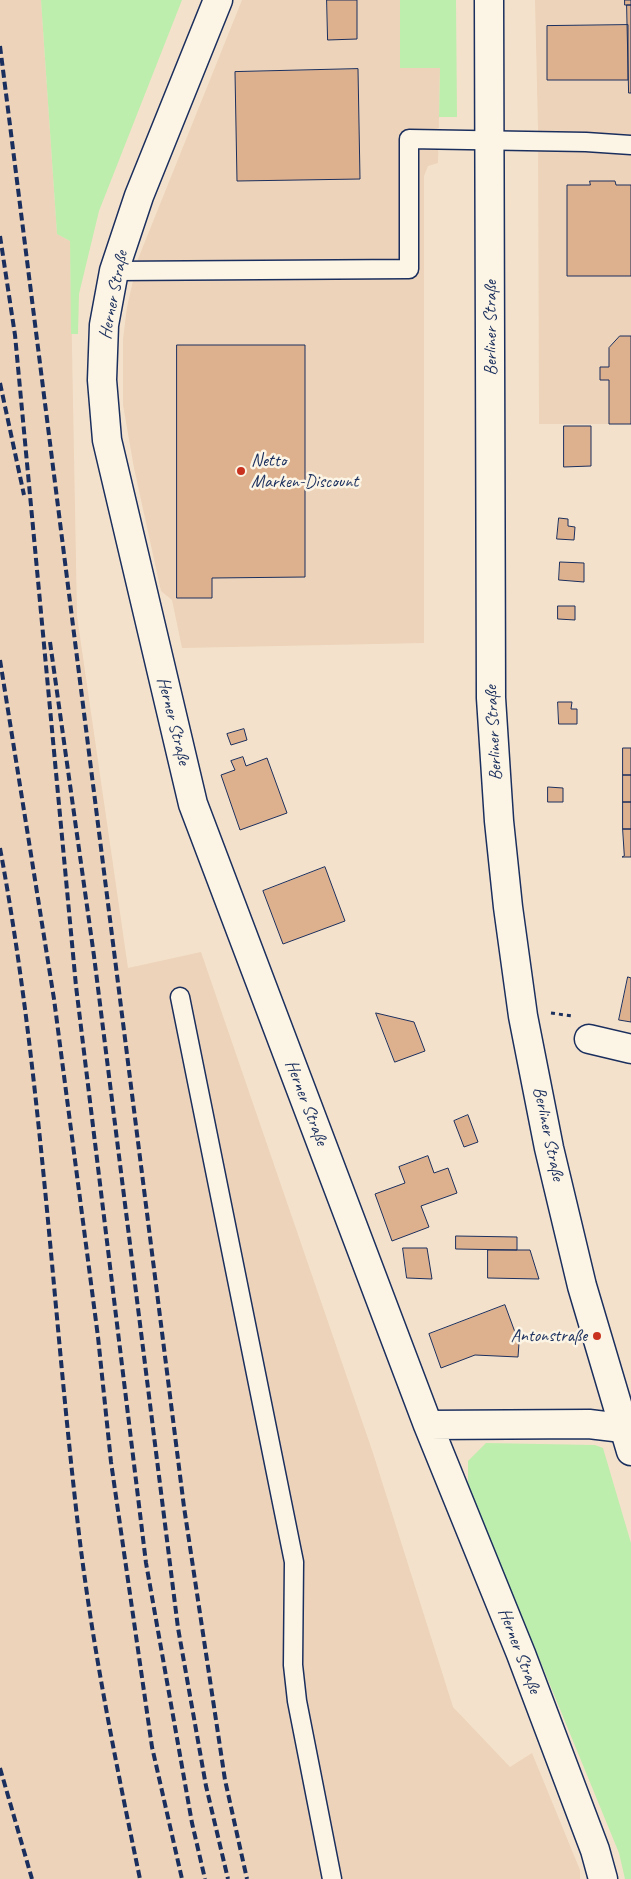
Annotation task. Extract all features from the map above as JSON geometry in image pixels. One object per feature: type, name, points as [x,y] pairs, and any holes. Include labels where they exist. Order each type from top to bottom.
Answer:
[{"type":"street","name":"Herner Straße","points":[[218,0],[139,196],[114,271],[104,325],[102,380],[107,440],[193,804],[428,1425],[521,1654],[595,1850],[603,1879]]},
{"type":"street","name":"Berliner Straße","points":[[489,0],[491,698],[499,821],[508,907],[523,1016],[550,1148],[582,1286],[629,1436]]},
{"type":"street","points":[[589,1039],[631,1049]]},
{"type":"street","points":[[428,1425],[588,1424],[629,1436]]},
{"type":"lane","points":[[114,271],[409,269],[409,139],[631,144]]},
{"type":"lane","points":[[180,997],[294,1562],[293,1664],[297,1701],[332,1879]]},
{"type":"path","points":[[523,1016],[555,1013],[586,1019],[589,1039]]},
{"type":"shaded area","points":[[0,0],[41,0],[57,234],[70,241],[77,616],[128,968],[201,952],[373,1453],[453,1707],[510,1767],[532,1753],[580,1870],[580,1879],[0,1879]]},
{"type":"shaded area","points":[[242,0],[400,0],[400,68],[440,68],[438,163],[428,166],[424,176],[424,643],[182,648],[172,600],[161,591],[134,468],[123,405],[123,339],[127,307],[138,259]]},
{"type":"shaded area","points":[[535,0],[631,0],[631,424],[539,424],[538,129]]},
{"type":"green space","points":[[41,0],[182,0],[99,211],[79,294],[78,334],[71,334],[70,241],[57,234]]},
{"type":"green space","points":[[400,0],[456,0],[457,117],[439,117],[440,68],[400,68]]},
{"type":"green space","points":[[486,1443],[595,1445],[603,1448],[631,1543],[631,1879],[625,1879],[619,1853],[468,1485],[468,1461]]},
{"type":"building","points":[[327,0],[357,0],[357,39],[328,40]]},
{"type":"building","points":[[625,0],[631,0],[631,5],[625,5]]},
{"type":"building","points":[[627,5],[631,5],[631,93],[629,93]]},
{"type":"building","points":[[628,25],[628,80],[547,80],[547,26]]},
{"type":"building","points":[[358,69],[360,179],[237,181],[235,72]]},
{"type":"building","points":[[590,181],[615,181],[616,185],[631,185],[631,276],[567,276],[567,185],[590,185]]},
{"type":"building","points":[[620,336],[631,336],[631,424],[609,424],[609,380],[600,380],[600,367],[609,367],[609,348]]},
{"type":"building","name":"Netto Marken-Discount","points":[[177,345],[305,345],[305,577],[212,578],[212,598],[177,598]]},
{"type":"building","points":[[564,426],[591,426],[591,466],[564,467]]},
{"type":"building","points":[[559,518],[568,519],[568,526],[575,527],[574,540],[557,539]]},
{"type":"building","points":[[560,562],[584,563],[584,582],[559,580]]},
{"type":"building","points":[[558,606],[575,606],[575,620],[558,619]]},
{"type":"building","points":[[558,702],[572,702],[571,709],[577,709],[577,724],[559,724]]},
{"type":"building","points":[[244,729],[247,740],[231,745],[227,734]]},
{"type":"building","points":[[623,748],[631,748],[631,775],[623,775]]},
{"type":"building","points":[[243,757],[246,766],[267,758],[287,813],[240,830],[221,775],[235,770],[231,761]]},
{"type":"building","points":[[623,775],[631,775],[631,802],[623,802]]},
{"type":"building","points":[[548,787],[563,788],[563,802],[548,802]]},
{"type":"building","points":[[623,802],[631,802],[631,829],[623,829]]},
{"type":"building","points":[[623,829],[631,829],[631,857],[622,857],[624,856]]},
{"type":"building","points":[[325,867],[345,921],[283,944],[263,891]]},
{"type":"building","points":[[628,977],[631,978],[631,1022],[619,1020]]},
{"type":"building","points":[[376,1013],[414,1022],[425,1051],[395,1062]]},
{"type":"building","points":[[468,1115],[478,1142],[464,1147],[454,1121]]},
{"type":"building","points":[[428,1156],[434,1173],[448,1168],[457,1193],[421,1206],[429,1227],[392,1241],[375,1194],[405,1183],[399,1167]]},
{"type":"building","points":[[456,1236],[517,1237],[517,1250],[456,1249]]},
{"type":"building","points":[[403,1248],[427,1248],[432,1279],[407,1278]]},
{"type":"building","points":[[488,1250],[530,1250],[539,1279],[488,1278]]},
{"type":"building","points":[[505,1305],[519,1343],[518,1357],[475,1355],[441,1368],[429,1334]]},
{"type":"railway","points":[[0,46],[184,1507],[225,1780],[247,1879]]},
{"type":"railway","points":[[0,236],[15,335],[76,986],[146,1563],[192,1823],[205,1879]]},
{"type":"railway","points":[[0,383],[24,495]]},
{"type":"railway","points":[[50,642],[94,956],[178,1628],[206,1786],[228,1879]]},
{"type":"railway","points":[[0,660],[54,999],[98,1337],[111,1462],[152,1747],[182,1879]]},
{"type":"railway","points":[[0,848],[14,933],[36,1105],[79,1534],[91,1621],[106,1707],[140,1879]]},
{"type":"railway","points":[[0,1768],[32,1879]]},
{"type":"place","name":"Netto Marken-Discount","points":[[241,471]]},
{"type":"place","name":"Antonstraße","points":[[597,1336]]}]
